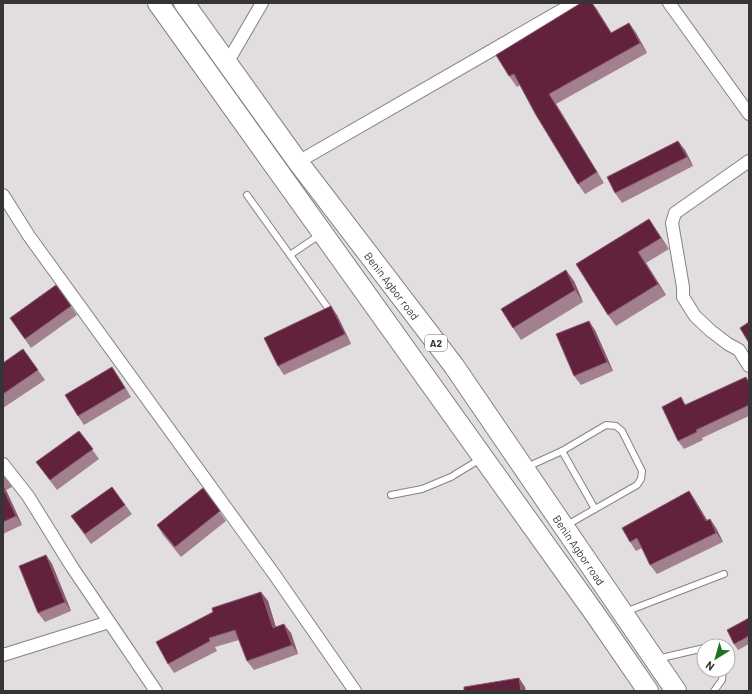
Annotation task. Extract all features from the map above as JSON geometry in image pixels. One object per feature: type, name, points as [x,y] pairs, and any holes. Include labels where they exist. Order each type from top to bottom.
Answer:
[{"type":"highway","name":"A2","points":[[158,3],[595,614],[645,690]]},
{"type":"highway","name":"Benin Agbor road","points":[[184,3],[298,162],[454,366],[676,691]]},
{"type":"highway","points":[[429,383],[454,366]]},
{"type":"street","points":[[227,63],[262,3]]},
{"type":"street","points":[[298,162],[574,3]]},
{"type":"street","points":[[669,3],[749,114]]},
{"type":"street","points":[[749,161],[675,213],[672,223],[683,287],[683,297],[695,316],[711,331],[728,344],[739,350],[749,366]]},
{"type":"street","points":[[3,195],[29,236],[274,574],[355,691]]},
{"type":"street","points":[[3,464],[28,496],[72,566],[156,691]]},
{"type":"street","points":[[3,655],[109,622]]},
{"type":"lane","points":[[247,195],[328,308]]},
{"type":"lane","points":[[290,255],[322,233]]},
{"type":"lane","points":[[524,469],[562,451],[606,425],[616,426],[622,431],[642,470],[641,479],[637,485],[564,527]]},
{"type":"lane","points":[[562,451],[595,509]]},
{"type":"lane","points":[[391,494],[422,489],[451,477],[483,458]]},
{"type":"lane","points":[[623,613],[724,574]]},
{"type":"lane","points":[[655,660],[696,650]]},
{"type":"lane","points":[[714,691],[722,678]]},
{"type":"building","points":[[581,3],[592,3],[611,33],[629,23],[640,43],[549,94],[597,172],[578,184],[536,115],[514,74],[509,76],[496,55]]},
{"type":"building","points":[[678,141],[687,157],[615,193],[607,177]]},
{"type":"building","points":[[649,219],[661,238],[638,252],[658,284],[608,315],[576,264]]},
{"type":"building","points":[[566,270],[575,290],[513,328],[501,309]]},
{"type":"building","points":[[56,285],[71,306],[25,339],[10,318]]},
{"type":"building","points":[[331,306],[345,334],[278,366],[264,338]]},
{"type":"building","points":[[589,321],[607,362],[574,376],[556,334]]},
{"type":"building","points":[[749,322],[749,343],[740,328]]},
{"type":"building","points":[[23,349],[38,370],[3,394],[3,363]]},
{"type":"building","points":[[112,367],[125,388],[78,416],[65,395]]},
{"type":"building","points":[[746,377],[749,383],[749,405],[696,430],[697,432],[678,441],[662,407],[681,397],[685,405]]},
{"type":"building","points":[[79,431],[93,449],[50,480],[36,462]]},
{"type":"building","points":[[112,487],[125,505],[85,534],[71,516]]},
{"type":"building","points":[[3,488],[16,516],[3,522]]},
{"type":"building","points":[[203,488],[220,511],[175,547],[157,525]]},
{"type":"building","points":[[689,491],[706,521],[710,519],[716,533],[650,565],[637,538],[630,542],[622,528]]},
{"type":"building","points":[[46,555],[65,602],[38,613],[19,566]]},
{"type":"building","points":[[261,592],[273,628],[284,624],[292,645],[247,661],[235,630],[209,638],[210,641],[168,664],[156,642],[213,612],[212,608]]},
{"type":"building","points":[[749,618],[749,636],[736,643],[736,638],[731,638],[727,630]]},
{"type":"building","points":[[519,678],[521,691],[464,691],[464,687]]}]
